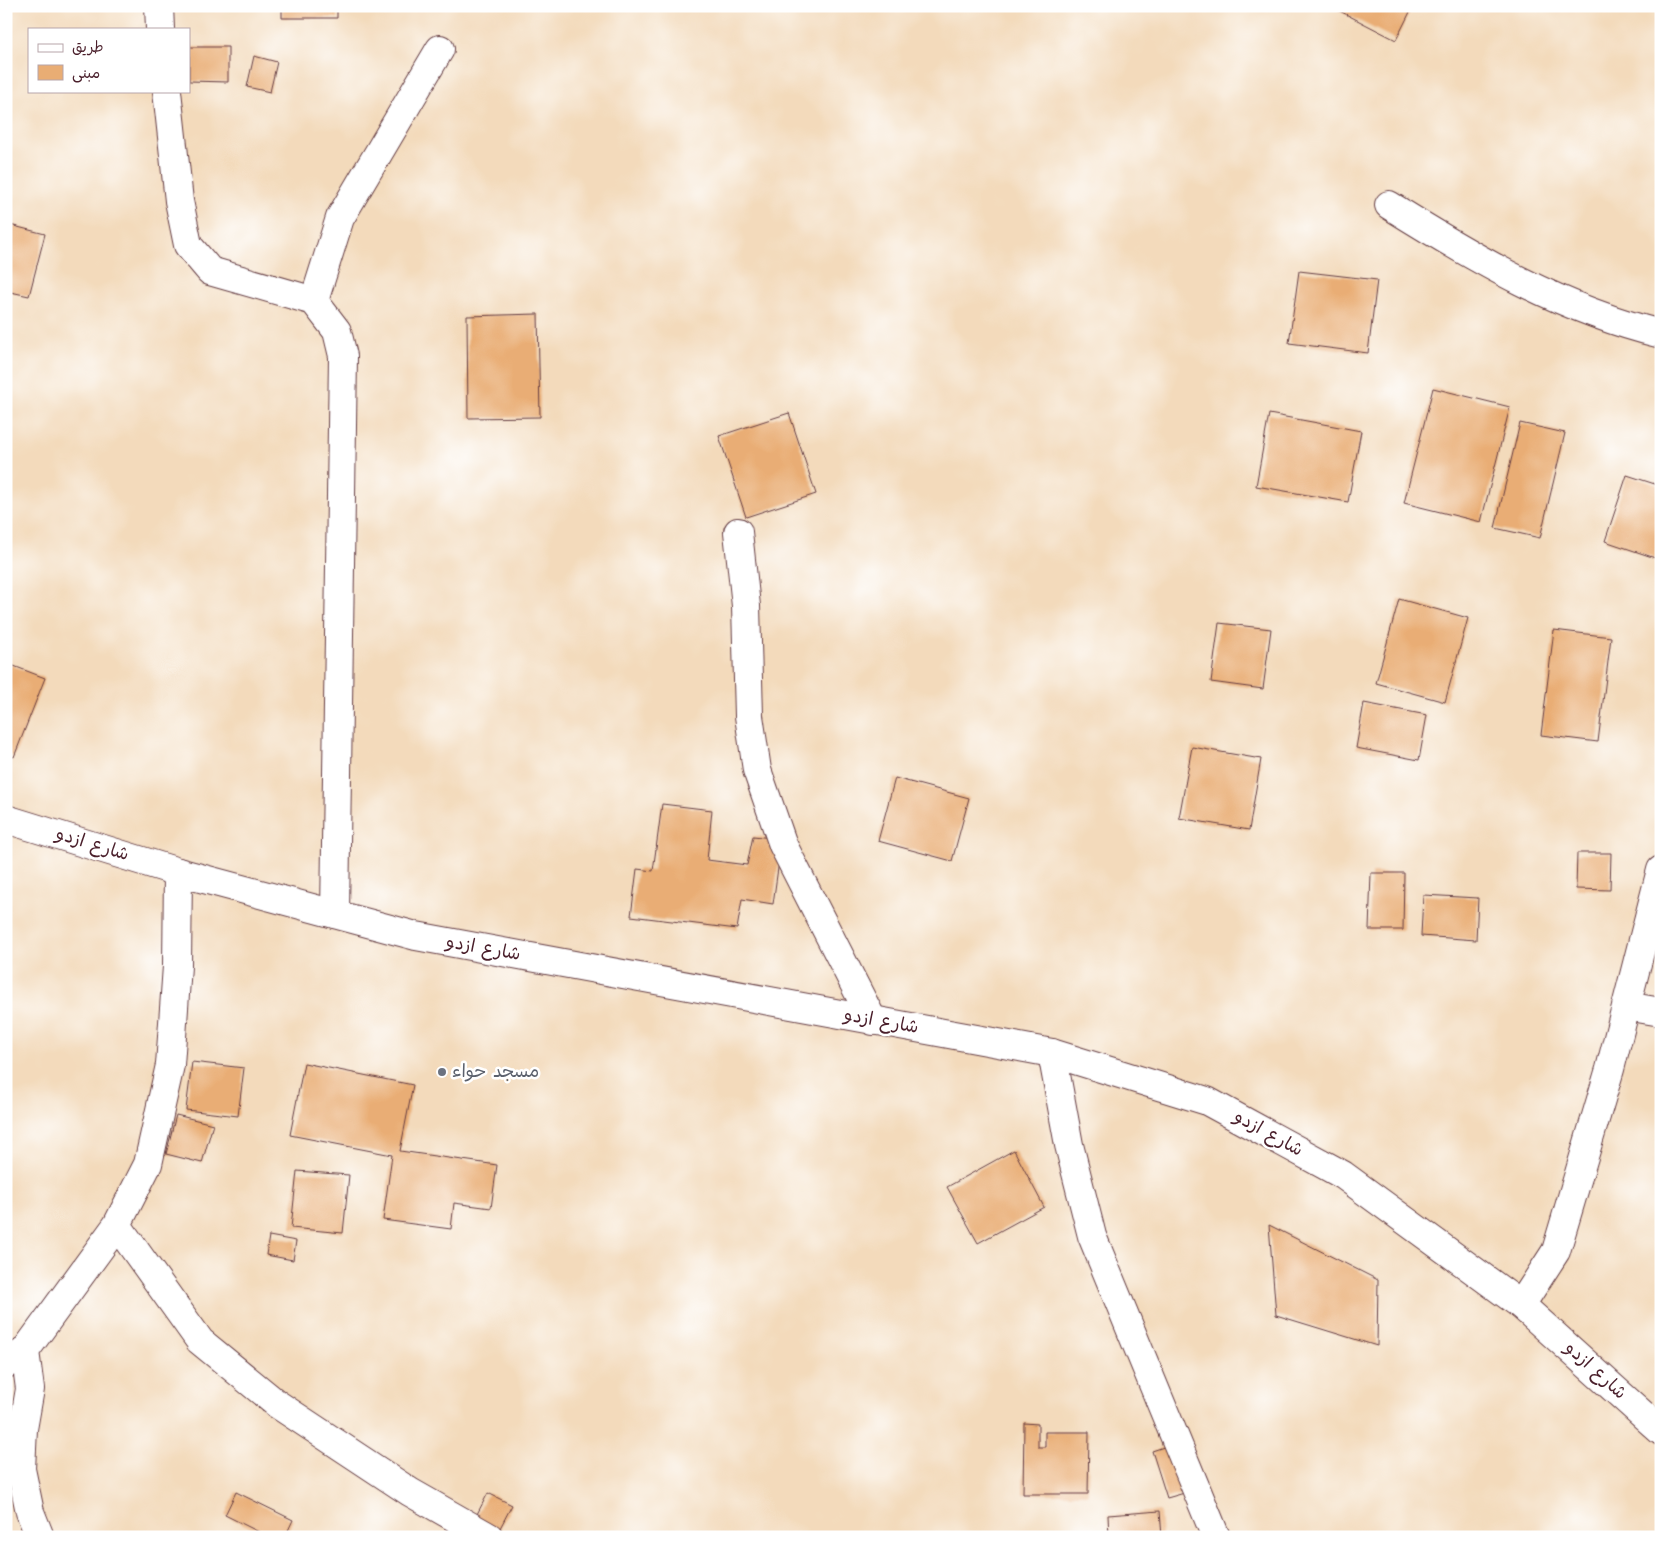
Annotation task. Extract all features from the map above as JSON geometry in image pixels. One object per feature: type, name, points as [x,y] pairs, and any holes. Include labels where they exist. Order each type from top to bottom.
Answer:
[{"type":"street","points":[[158,6],[160,28]]},
{"type":"street","points":[[314,301],[340,218],[440,49]]},
{"type":"street","points":[[167,92],[179,201],[188,245],[210,271],[314,301],[338,331],[344,356],[335,914]]},
{"type":"street","points":[[1390,205],[1450,244],[1526,286],[1632,327],[1661,334]]},
{"type":"street","points":[[738,532],[746,606],[749,716],[757,770],[783,845],[873,1021]]},
{"type":"street","name":"شارع ازدو","points":[[6,819],[178,872],[416,936],[1052,1053],[1207,1101],[1343,1175],[1522,1305],[1661,1431]]},
{"type":"street","points":[[1522,1305],[1556,1251],[1610,1069],[1661,870]]},
{"type":"street","points":[[40,1537],[30,1512],[21,1469],[23,1429],[30,1389],[15,1358],[117,1225],[148,1164],[170,1065],[177,966],[178,872]]},
{"type":"street","points":[[1626,1006],[1661,1012]]},
{"type":"street","points":[[1052,1053],[1069,1146],[1092,1236],[1216,1537]]},
{"type":"street","points":[[117,1225],[200,1341],[277,1404],[410,1492],[488,1537]]},
{"type":"building","points":[[282,6],[337,6],[337,18],[282,18]]},
{"type":"building","points":[[1330,6],[1398,6],[1410,12],[1396,40]]},
{"type":"building","points":[[190,47],[228,47],[228,82],[190,81]]},
{"type":"building","points":[[254,56],[277,62],[270,92],[247,87]]},
{"type":"building","points":[[6,224],[45,234],[29,296],[6,291]]},
{"type":"building","points":[[1299,271],[1377,280],[1368,353],[1289,343]]},
{"type":"building","points":[[538,314],[540,417],[468,418],[467,316]]},
{"type":"building","points":[[1433,388],[1510,407],[1481,522],[1404,503]]},
{"type":"building","points":[[789,413],[816,494],[746,517],[719,436]]},
{"type":"building","points":[[1269,414],[1361,431],[1348,502],[1256,486]]},
{"type":"building","points":[[1520,423],[1565,433],[1540,538],[1495,528]]},
{"type":"building","points":[[1627,475],[1661,486],[1661,560],[1605,541]]},
{"type":"building","points":[[1399,599],[1468,618],[1445,702],[1376,683]]},
{"type":"building","points":[[1219,623],[1271,629],[1263,689],[1211,682]]},
{"type":"building","points":[[1554,630],[1611,637],[1598,742],[1541,735]]},
{"type":"building","points":[[6,663],[45,678],[14,757],[6,754]]},
{"type":"building","points":[[1364,703],[1427,715],[1419,760],[1356,748]]},
{"type":"building","points":[[1192,747],[1261,759],[1249,830],[1179,818]]},
{"type":"building","points":[[895,778],[969,798],[952,861],[878,841]]},
{"type":"building","points":[[662,804],[712,810],[707,860],[747,865],[753,836],[782,839],[773,904],[742,899],[737,929],[631,916],[637,869],[653,871]]},
{"type":"building","points":[[1577,853],[1611,853],[1610,890],[1576,889]]},
{"type":"building","points":[[1371,873],[1404,873],[1403,930],[1369,930]]},
{"type":"building","points":[[1423,895],[1478,898],[1476,940],[1421,936]]},
{"type":"building","points":[[192,1062],[244,1068],[238,1116],[186,1110]]},
{"type":"building","points":[[304,1063],[413,1085],[400,1151],[497,1165],[491,1208],[454,1203],[451,1229],[383,1220],[392,1155],[290,1135]]},
{"type":"building","points":[[176,1115],[213,1124],[202,1163],[166,1154]]},
{"type":"building","points":[[1014,1150],[1044,1207],[978,1243],[947,1187]]},
{"type":"building","points":[[297,1171],[349,1175],[343,1233],[291,1228]]},
{"type":"building","points":[[1269,1225],[1378,1280],[1377,1346],[1276,1315]]},
{"type":"building","points":[[269,1236],[296,1241],[293,1260],[266,1255]]},
{"type":"building","points":[[1024,1423],[1038,1424],[1038,1447],[1045,1447],[1045,1432],[1089,1432],[1088,1494],[1023,1494]]},
{"type":"building","points":[[1173,1444],[1188,1492],[1167,1498],[1152,1451]]},
{"type":"building","points":[[236,1492],[293,1520],[285,1537],[269,1537],[225,1515]]},
{"type":"building","points":[[488,1493],[512,1505],[499,1530],[475,1518]]},
{"type":"building","points":[[1160,1511],[1162,1537],[1109,1537],[1108,1515]]},
{"type":"place","name":"مسجد حواء","points":[[442,1072]]}]
